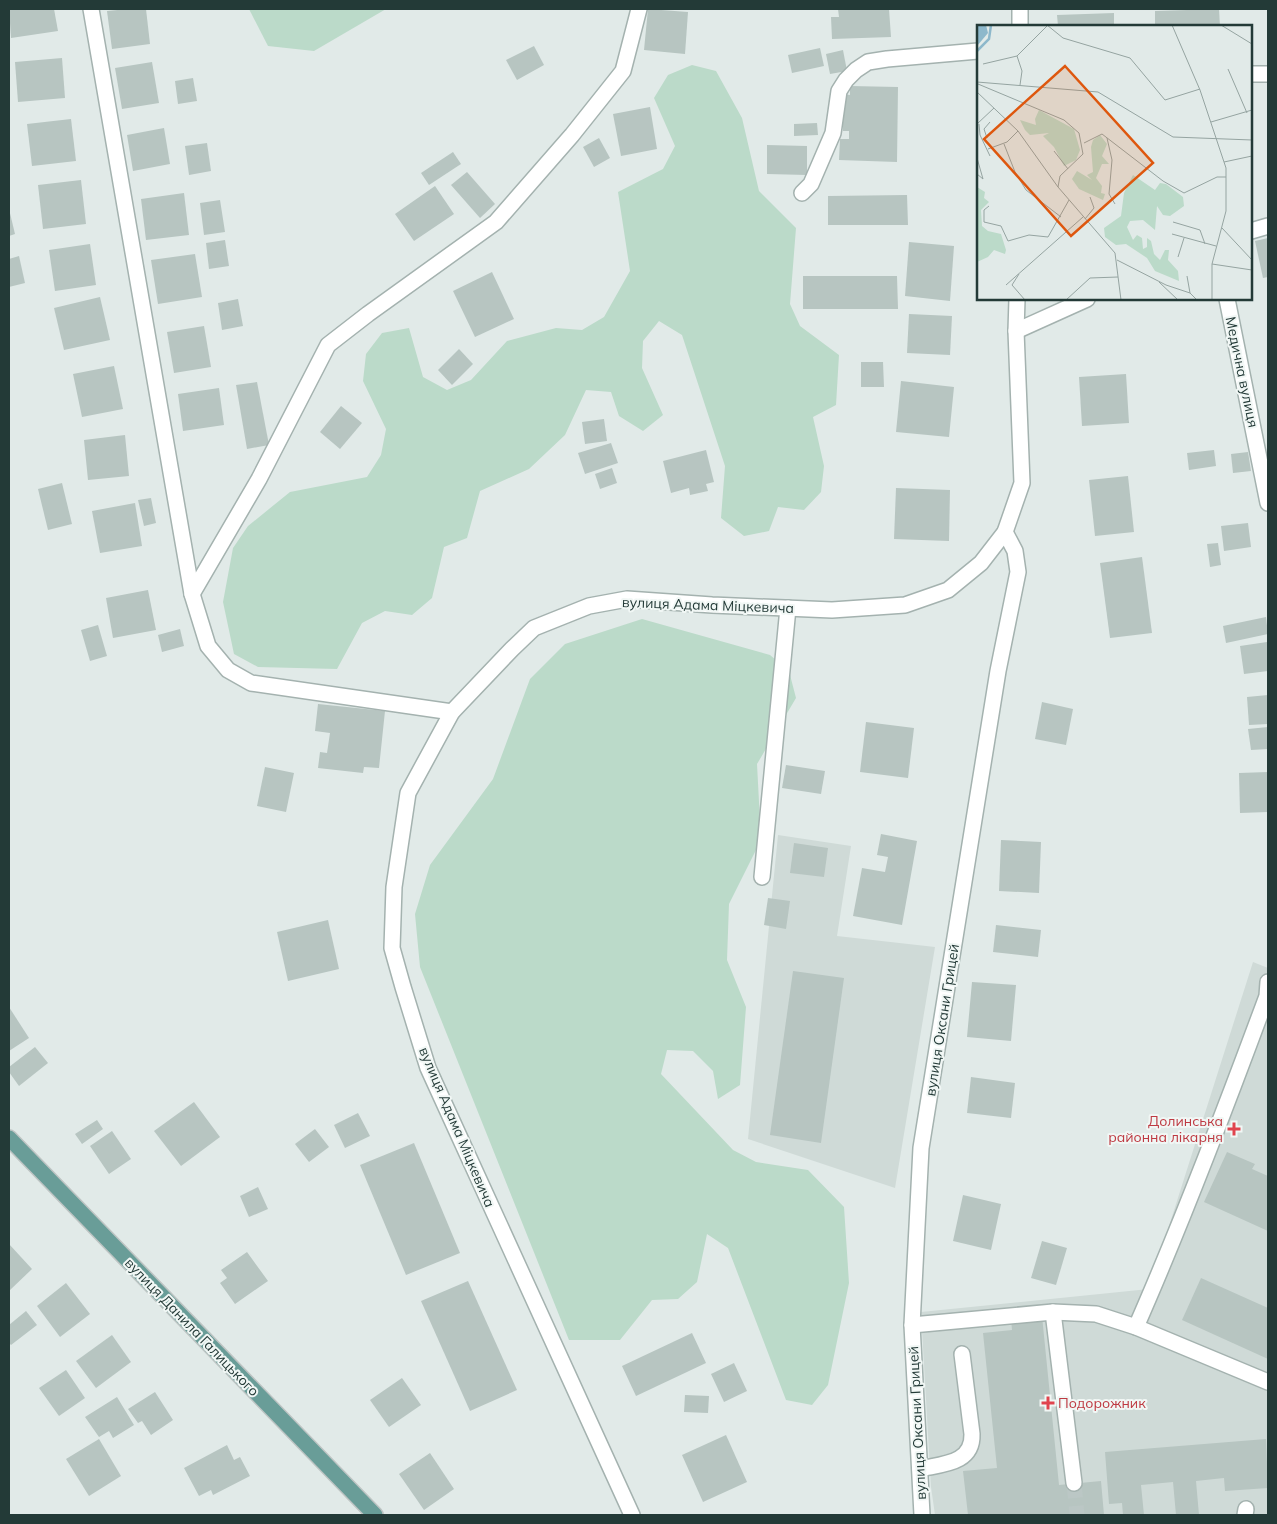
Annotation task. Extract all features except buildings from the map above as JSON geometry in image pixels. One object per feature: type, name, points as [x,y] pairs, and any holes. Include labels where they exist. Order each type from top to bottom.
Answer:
[{"type":"main road","name":"вулиця Данила Галицького","points":[[9,1138],[375,1515]]},
{"type":"street","points":[[91,9],[192,594],[208,646],[228,670],[250,682],[452,712]]},
{"type":"street","points":[[192,594],[259,479],[328,345],[496,222],[572,136],[623,71],[639,9]]},
{"type":"street","points":[[1020,9],[1020,25]]},
{"type":"street","points":[[802,193],[811,184],[833,133],[839,90],[856,70],[868,62],[887,59],[977,51]]},
{"type":"street","points":[[1252,74],[1268,74]]},
{"type":"street","points":[[1252,231],[1268,226]]},
{"type":"street","name":"вулиця Адама Міцкевича","points":[[632,1515],[428,1068],[392,948],[394,887],[408,793],[452,712],[512,649],[534,628],[589,606],[627,599],[832,610],[905,605],[948,590],[981,563],[1005,532],[1022,483],[1016,331],[1017,300]]},
{"type":"street","points":[[1016,331],[1085,300]]},
{"type":"street","name":"Медична вулиця","points":[[1228,300],[1268,503]]},
{"type":"street","name":"вулиця Оксани Грицей","points":[[922,1515],[912,1325],[921,1148],[998,671],[1018,572],[1015,551],[1005,532]]},
{"type":"street","points":[[762,877],[788,608]]},
{"type":"street","points":[[1136,1327],[1174,1241],[1222,1117],[1267,996],[1268,982]]},
{"type":"street","points":[[912,1325],[1053,1312],[1096,1314],[1136,1327],[1268,1382]]},
{"type":"street","points":[[1053,1312],[1074,1483]]},
{"type":"street","points":[[920,1469],[958,1460],[968,1452],[972,1434],[962,1354]]},
{"type":"shaded area","points":[[778,835],[851,846],[837,936],[935,947],[895,1188],[748,1139]]},
{"type":"shaded area","name":"Долинська районна лікарня","points":[[1253,962],[1268,968],[1268,1515],[935,1515],[931,1487],[921,1312],[1149,1289]]},
{"type":"green space","points":[[249,9],[386,9],[314,51],[268,46]]},
{"type":"green space","points":[[692,65],[716,71],[742,118],[759,191],[796,228],[790,304],[800,326],[839,355],[836,405],[813,417],[824,466],[821,492],[804,510],[778,507],[769,531],[744,536],[721,518],[725,466],[682,335],[659,321],[643,341],[642,368],[663,415],[643,431],[619,416],[611,392],[586,390],[565,435],[529,469],[480,491],[467,538],[444,547],[432,598],[412,615],[385,611],[362,623],[337,669],[258,667],[234,654],[223,602],[233,548],[248,526],[290,492],[367,477],[381,455],[386,429],[363,381],[366,354],[382,333],[409,328],[423,377],[447,390],[471,380],[507,341],[556,328],[582,330],[604,317],[630,271],[618,192],[663,169],[675,146],[654,98],[668,75]]},
{"type":"green space","points":[[642,619],[770,655],[789,671],[796,698],[757,764],[761,840],[729,904],[727,960],[746,1007],[740,1085],[718,1099],[713,1071],[693,1051],[667,1050],[661,1074],[733,1150],[756,1162],[808,1170],[844,1207],[849,1283],[828,1385],[812,1405],[786,1400],[728,1248],[707,1234],[697,1282],[678,1299],[652,1300],[620,1340],[569,1340],[420,967],[415,914],[430,865],[493,779],[530,679],[565,644]]},
{"type":"tunnel","points":[[1074,1483],[1077,1515]]},
{"type":"place","name":"Долинська районна лікарня","points":[[1234,1129]]},
{"type":"place","name":"Подорожник","points":[[1048,1403]]}]
